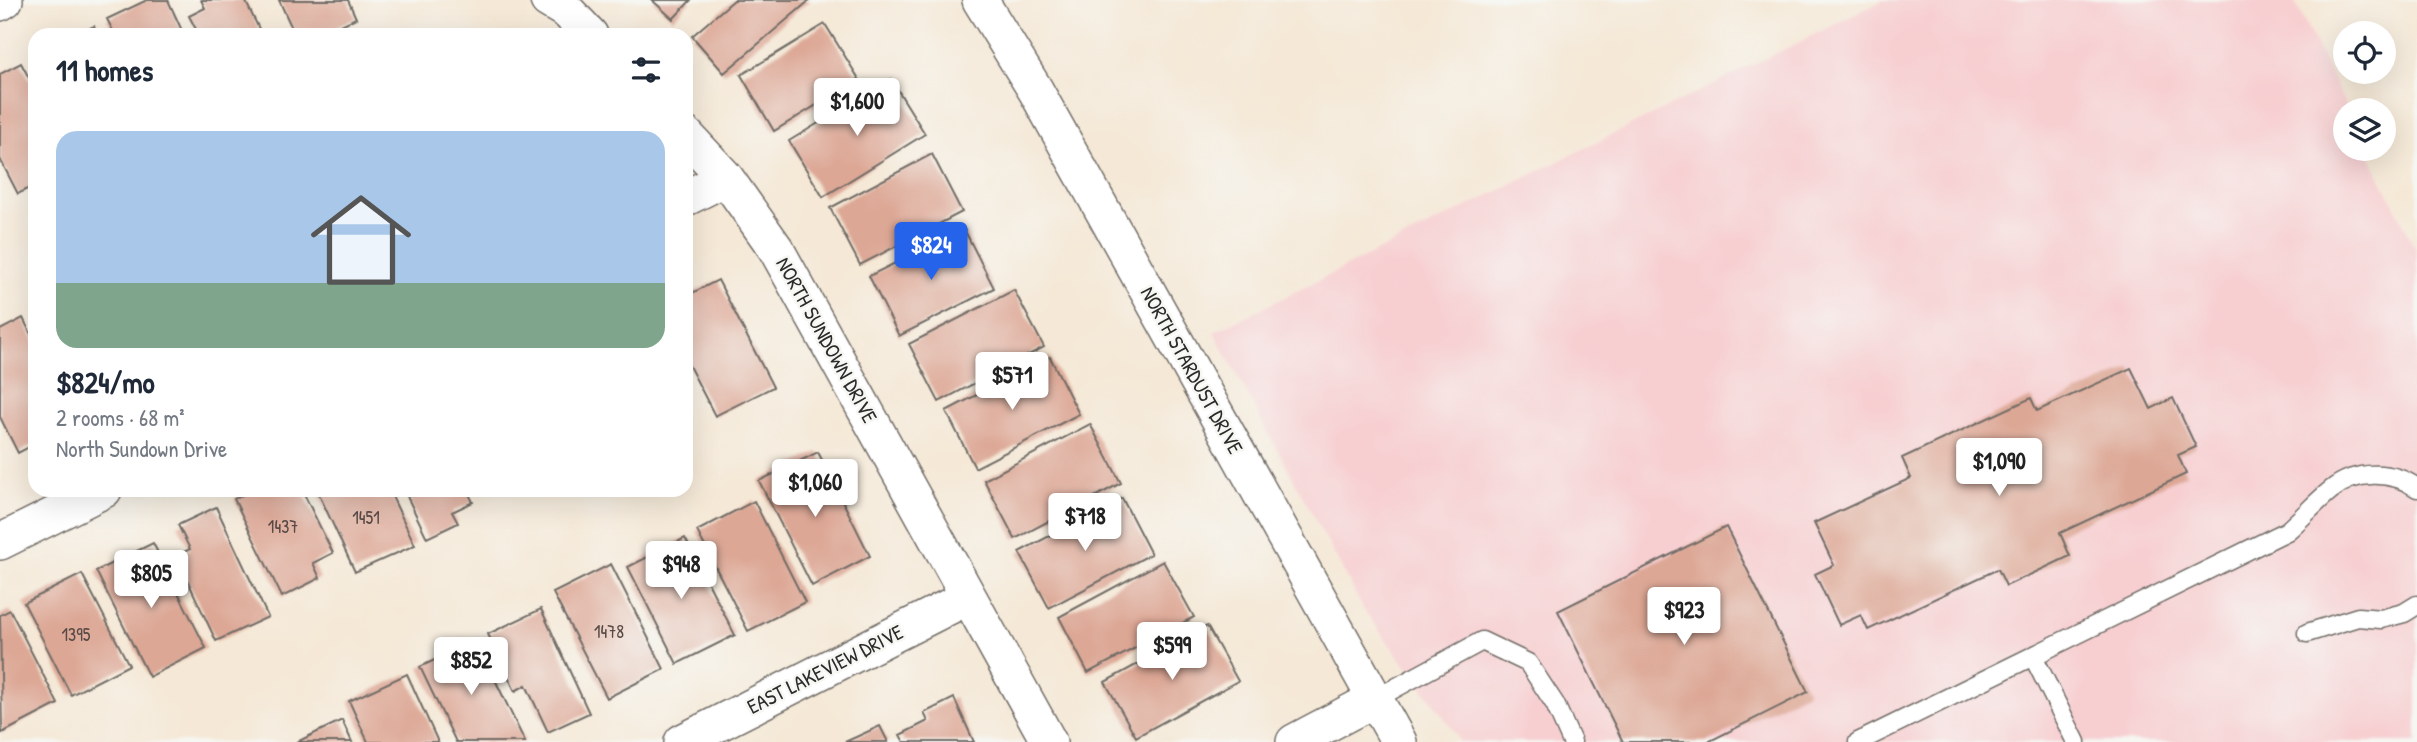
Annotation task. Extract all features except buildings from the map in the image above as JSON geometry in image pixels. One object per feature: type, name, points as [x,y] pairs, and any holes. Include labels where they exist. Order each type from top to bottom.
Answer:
[{"type":"street","points":[[0,3],[5,0]]},
{"type":"street","points":[[548,0],[568,12],[583,28]]},
{"type":"street","name":"NORTH STARDUST DRIVE","points":[[980,0],[1036,91],[1399,742]]},
{"type":"street","name":"NORTH SUNDOWN DRIVE","points":[[693,143],[726,178],[776,249],[1049,742]]},
{"type":"street","points":[[693,194],[726,178]]},
{"type":"street","points":[[0,542],[90,497]]},
{"type":"street","name":"EAST LAKEVIEW DRIVE","points":[[682,742],[968,597]]},
{"type":"street","points":[[1294,742],[1375,699]]},
{"type":"lane","points":[[1858,742],[2287,531],[2332,488],[2353,478],[2376,474],[2395,477],[2417,488]]},
{"type":"lane","points":[[2307,633],[2358,617],[2381,619],[2404,613],[2417,605]]},
{"type":"lane","points":[[1375,699],[1482,641],[1528,663],[1555,704],[1572,742]]},
{"type":"lane","points":[[2034,656],[2076,742]]},
{"type":"shaded area","points":[[1884,0],[2294,0],[2342,98],[2333,98],[2333,161],[2373,161],[2417,252],[2417,742],[1460,742],[1364,610],[1214,332]]}]
